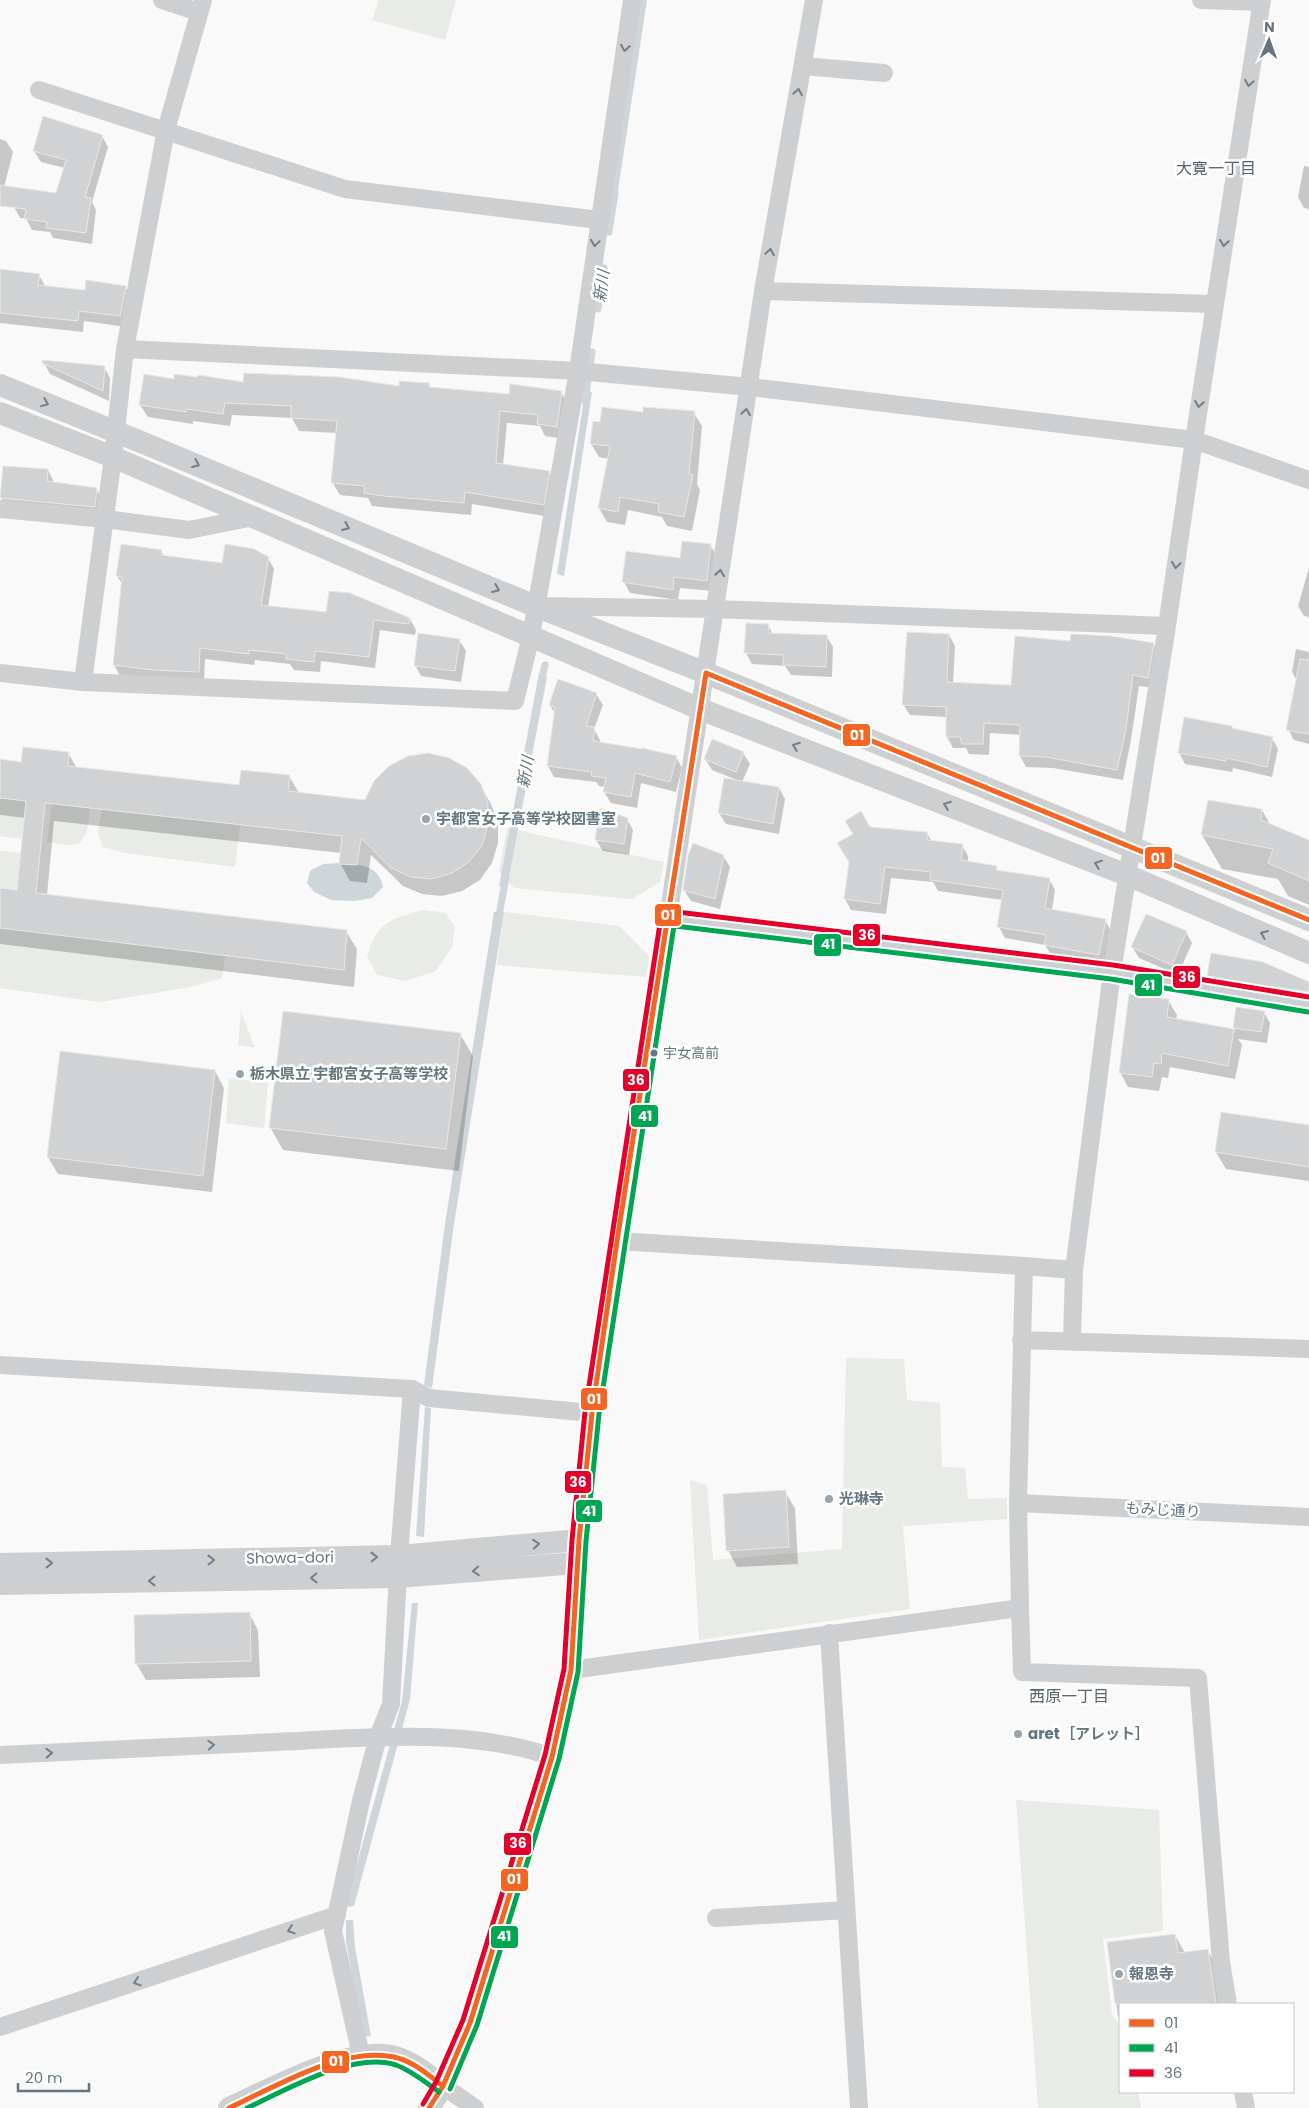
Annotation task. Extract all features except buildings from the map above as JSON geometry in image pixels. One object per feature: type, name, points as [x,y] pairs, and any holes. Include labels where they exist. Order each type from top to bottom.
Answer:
[{"type":"street","points":[[83,682],[113,457],[125,349],[166,130],[200,6],[162,0]]},
{"type":"street","points":[[0,673],[83,682],[515,701],[531,636],[578,371],[632,0]]},
{"type":"street","points":[[429,2108],[443,2086],[470,2022],[552,1756],[571,1670],[577,1563],[592,1413],[617,1241],[706,673],[714,608],[750,387],[763,291],[814,0]]},
{"type":"street","points":[[1072,1340],[1074,1270],[1112,972],[1167,626],[1261,1],[1201,0]]},
{"type":"street","points":[[803,66],[884,73]]},
{"type":"street","points":[[39,90],[344,189],[599,220]]},
{"type":"street","points":[[763,291],[1215,304]]},
{"type":"street","points":[[125,349],[578,371],[750,387],[1194,440],[1309,480]]},
{"type":"street","points":[[0,385],[116,431],[535,606],[706,673],[1309,920]]},
{"type":"street","points":[[0,413],[113,457],[700,709],[1127,875],[1309,953]]},
{"type":"street","points":[[0,509],[105,519],[189,530],[254,517]]},
{"type":"street","points":[[535,606],[714,608],[1167,626]]},
{"type":"street","points":[[668,918],[1112,972],[1309,1005]]},
{"type":"street","points":[[617,1241],[1074,1270]]},
{"type":"street","points":[[1024,1266],[1018,1503],[1022,1672],[1198,1678],[1221,1962],[1228,2003]]},
{"type":"street","points":[[1021,1340],[1072,1340],[1309,1349]]},
{"type":"street","points":[[0,1365],[412,1389],[429,1398],[592,1413]]},
{"type":"street","points":[[362,2055],[334,1931],[361,1801],[378,1737],[391,1704],[398,1567],[412,1389]]},
{"type":"street","name":"もみじ通り","points":[[1018,1503],[1309,1517]]},
{"type":"street","name":"Showa-dori","points":[[0,1564],[398,1567],[579,1540]]},
{"type":"street","name":"Showa-dori","points":[[0,1584],[398,1567],[577,1563]]},
{"type":"street","points":[[571,1670],[1020,1608]]},
{"type":"street","points":[[829,1633],[859,2108]]},
{"type":"street","points":[[0,1755],[378,1737],[448,1738],[538,1752],[552,1756]]},
{"type":"street","points":[[716,1918],[846,1910]]},
{"type":"street","points":[[0,2027],[337,1914]]},
{"type":"street","points":[[229,2108],[331,2063],[362,2055],[383,2054],[405,2060],[421,2069],[476,2108]]},
{"type":"street","points":[[1243,2093],[1246,2108]]},
{"type":"shaded area","points":[[379,0],[456,0],[445,40],[372,20]]},
{"type":"shaded area","points":[[0,798],[26,801],[22,839],[0,836]]},
{"type":"shaded area","points":[[52,804],[90,808],[87,832],[80,843],[70,845],[47,842]]},
{"type":"shaded area","points":[[102,810],[240,825],[235,867],[125,853],[103,847],[98,833]]},
{"type":"shaded area","points":[[507,828],[664,862],[660,882],[632,899],[514,888],[499,872]]},
{"type":"shaded area","points":[[0,851],[21,853],[17,890],[0,888]]},
{"type":"shaded area","points":[[423,910],[446,913],[455,927],[452,947],[436,971],[405,981],[377,975],[367,956],[376,936],[386,924],[393,920]]},
{"type":"shaded area","points":[[504,912],[619,926],[649,956],[646,977],[497,965]]},
{"type":"shaded area","points":[[0,928],[225,955],[222,978],[191,987],[100,1002],[0,988]]},
{"type":"shaded area","points":[[241,1011],[255,1048],[238,1045]]},
{"type":"shaded area","points":[[229,1078],[268,1083],[264,1128],[226,1123]]},
{"type":"shaded area","points":[[846,1358],[904,1359],[907,1400],[940,1403],[942,1467],[965,1468],[968,1499],[1007,1498],[1007,1519],[903,1526],[910,1609],[699,1640],[690,1480],[707,1485],[713,1560],[842,1549]]},
{"type":"shaded area","name":"報恩寺","points":[[1016,1800],[1159,1810],[1163,1931],[1103,1939],[1112,2015],[1119,2025],[1119,2093],[1138,2093],[1141,2108],[1038,2108]]},
{"type":"water","points":[[640,0],[647,0],[616,203],[609,201]]},
{"type":"water","points":[[585,392],[592,392],[564,576],[557,574]]},
{"type":"water","points":[[539,673],[547,677],[507,887],[499,886]]},
{"type":"water","points":[[339,863],[367,867],[381,879],[383,887],[372,898],[354,901],[331,900],[314,892],[307,883],[310,871],[323,864]]},
{"type":"water","points":[[494,912],[504,912],[454,1224],[432,1388],[424,1385],[445,1224]]},
{"type":"water","points":[[425,1407],[431,1408],[424,1537],[416,1536]]},
{"type":"water","points":[[412,1603],[418,1603],[410,1699],[354,1906],[345,1907],[402,1701]]},
{"type":"water","points":[[346,1920],[353,1920],[355,1947],[371,2036],[363,2037],[346,1942]]},
{"type":"waterway","name":"新川","points":[[609,232],[615,193]]},
{"type":"waterway","name":"新川","points":[[598,309],[604,268]]},
{"type":"waterway","name":"新川","points":[[585,401],[592,352]]},
{"type":"waterway","name":"新川","points":[[541,682],[545,665]]},
{"type":"waterway","name":"新川","points":[[498,921],[506,877]]},
{"type":"transit line","name":"01","points":[[706,673],[1309,920]]},
{"type":"transit line","name":"01","points":[[429,2108],[443,2086],[470,2023],[552,1757],[571,1670],[579,1540],[592,1413],[706,673]]},
{"type":"transit line","name":"36","points":[[669,911],[1113,965],[1309,997]]},
{"type":"transit line","name":"36","points":[[423,2104],[436,2082],[463,2020],[545,1755],[564,1669],[572,1540],[585,1412],[661,917]]},
{"type":"transit line","name":"41","points":[[450,2089],[477,2025],[559,1759],[578,1672],[586,1541],[599,1414],[675,919]]},
{"type":"transit line","name":"41","points":[[667,925],[1111,979],[1308,1012]]},
{"type":"transit line","name":"01","points":[[229,2108],[309,2070],[353,2057],[374,2055],[401,2059],[420,2069],[443,2086]]},
{"type":"transit line","name":"41","points":[[247,2108],[320,2074],[360,2063],[379,2062],[402,2067],[439,2092]]},
{"type":"place","name":"宇都宮女子高等学校図書室","points":[[426,819]]},
{"type":"place","name":"宇女高前","points":[[654,1053]]},
{"type":"place","name":"栃木県立 宇都宮女子高等学校","points":[[240,1074]]},
{"type":"place","name":"光琳寺","points":[[829,1499]]},
{"type":"place","name":"aret［アレット］","points":[[1018,1734]]},
{"type":"place","name":"報恩寺","points":[[1119,1974]]},
{"type":"district","name":"大寛一丁目","points":[[1216,168]]},
{"type":"district","name":"西原一丁目","points":[[1069,1696]]}]
